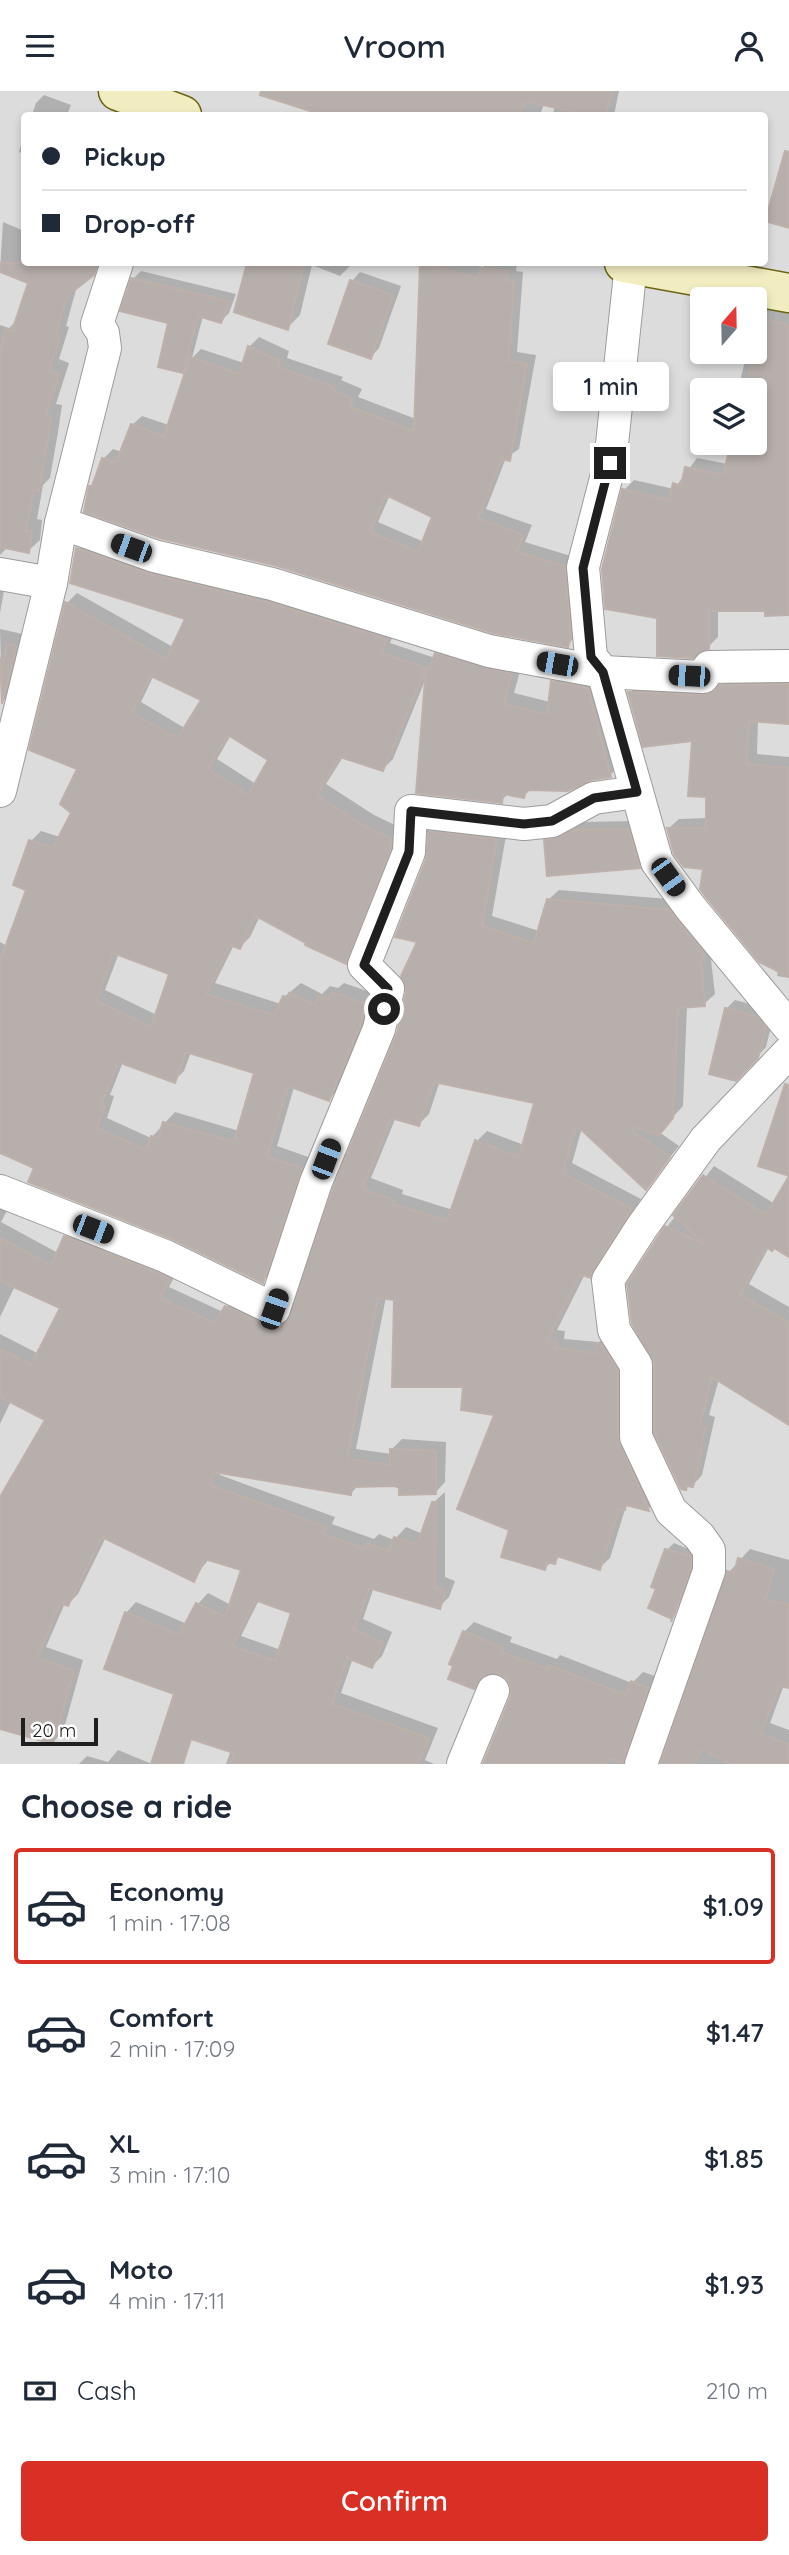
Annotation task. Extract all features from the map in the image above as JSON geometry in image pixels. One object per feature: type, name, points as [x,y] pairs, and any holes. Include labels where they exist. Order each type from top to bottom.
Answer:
[{"type":"main road","points":[[118,91],[166,107]]},
{"type":"main road","points":[[645,266],[789,292]]},
{"type":"street","points":[[0,791],[51,583],[61,523],[105,348],[103,333],[97,324],[116,266]]},
{"type":"street","points":[[628,266],[610,463],[583,568],[591,657],[603,672],[657,862],[690,908],[789,1027]]},
{"type":"street","points":[[61,523],[154,556],[272,585],[489,651],[603,672],[703,677],[709,667],[789,666]]},
{"type":"street","points":[[0,573],[51,583]]},
{"type":"street","points":[[0,1191],[165,1257],[274,1309],[316,1182],[379,1029],[388,989],[364,965],[409,852],[411,811],[524,824],[552,821],[594,798],[637,792]]},
{"type":"street","points":[[641,1764],[709,1571],[709,1550],[699,1536],[671,1511],[636,1437],[636,1365],[614,1330],[608,1280],[642,1227],[706,1139],[789,1052]]},
{"type":"street","points":[[463,1764],[493,1691]]},
{"type":"shaded area","points":[[0,91],[789,91],[789,1764],[0,1764]]},
{"type":"building","points":[[261,91],[612,91],[607,112],[574,112],[525,101],[520,112],[314,112],[260,95]]},
{"type":"building","points":[[785,151],[789,152],[789,228],[768,222],[768,210]]},
{"type":"building","points":[[0,263],[21,263],[21,266],[97,266],[94,275],[67,296],[55,338],[59,339],[49,371],[59,374],[46,415],[51,416],[39,491],[34,490],[26,531],[32,531],[29,553],[0,547],[0,350],[5,329],[12,331],[28,283],[0,272]]},
{"type":"building","points":[[246,266],[303,266],[288,330],[234,312]]},
{"type":"building","points":[[420,266],[432,266],[478,278],[480,268],[508,271],[507,280],[514,281],[509,361],[527,364],[510,461],[502,459],[478,518],[523,535],[517,552],[565,566],[571,637],[568,647],[493,633],[277,566],[159,538],[84,512],[89,486],[92,486],[102,458],[116,462],[131,424],[164,436],[190,357],[239,374],[248,346],[280,361],[278,367],[334,387],[333,390],[353,399],[350,407],[414,431]],"holes":[[[386,495],[432,517],[418,552],[370,532]]]},
{"type":"building","points":[[131,278],[230,302],[221,323],[198,316],[183,373],[158,367],[168,323],[120,311]]},
{"type":"building","points":[[350,280],[393,295],[371,359],[328,344]]},
{"type":"building","points":[[767,319],[789,325],[789,615],[765,616],[765,611],[709,611],[709,649],[693,658],[657,656],[657,618],[605,609],[602,569],[622,489],[669,500],[673,483],[681,486],[685,467],[723,475],[728,455],[767,455],[767,378],[748,378],[751,364],[767,364]]},
{"type":"building","points":[[76,548],[150,574],[267,602],[387,639],[381,653],[426,668],[383,771],[340,757],[317,795],[363,825],[391,838],[391,848],[346,964],[305,945],[306,943],[256,916],[240,949],[230,945],[206,994],[274,1015],[283,996],[288,998],[289,993],[315,1005],[319,995],[329,999],[332,992],[366,1004],[329,1101],[288,1086],[267,1157],[302,1168],[263,1283],[172,1239],[28,1182],[34,1168],[0,1153],[0,961],[26,890],[13,885],[29,840],[53,848],[71,813],[60,804],[77,769],[29,750],[65,602],[166,659],[185,619],[70,583]],"holes":[[[151,676],[201,700],[178,737],[132,712]],[[228,735],[268,760],[248,795],[208,769]],[[113,953],[169,974],[151,1027],[96,1001]],[[186,1052],[254,1073],[234,1142],[163,1122],[158,1138],[151,1136],[146,1150],[97,1128],[105,1107],[101,1105],[118,1062],[175,1083]]]},
{"type":"building","points":[[7,644],[17,646],[2,704],[0,658],[3,660]]},
{"type":"building","points":[[435,653],[512,674],[504,704],[547,714],[551,681],[588,688],[611,777],[591,780],[568,791],[526,790],[524,798],[503,794],[502,803],[416,793],[426,668],[429,669]]},
{"type":"building","points":[[789,684],[789,724],[749,721],[747,764],[789,768],[789,977],[759,962],[700,889],[703,869],[684,867],[674,854],[667,828],[706,828],[706,797],[688,796],[692,741],[643,747],[628,692],[702,695],[712,693],[719,685]]},
{"type":"building","points":[[629,829],[640,868],[547,876],[544,840],[560,837],[574,830]]},
{"type":"building","points":[[428,831],[497,839],[482,926],[534,943],[547,899],[669,910],[704,953],[704,960],[701,960],[705,1006],[678,1008],[673,1118],[659,1135],[635,1127],[633,1132],[670,1157],[646,1190],[576,1125],[563,1174],[632,1209],[590,1278],[581,1274],[548,1340],[556,1341],[555,1348],[595,1353],[596,1343],[601,1344],[618,1370],[618,1438],[649,1511],[626,1505],[625,1510],[619,1509],[600,1570],[557,1556],[555,1564],[547,1562],[545,1570],[501,1557],[509,1530],[457,1509],[494,1415],[461,1410],[463,1387],[392,1387],[394,1300],[378,1298],[347,1459],[390,1465],[390,1449],[436,1451],[436,1494],[399,1495],[399,1488],[395,1486],[352,1487],[351,1495],[214,1472],[210,1485],[326,1527],[323,1534],[365,1549],[367,1543],[388,1551],[394,1537],[417,1545],[432,1502],[436,1502],[435,1587],[445,1591],[440,1609],[369,1588],[354,1630],[383,1642],[372,1668],[347,1658],[332,1704],[429,1738],[418,1764],[230,1764],[234,1753],[191,1739],[183,1764],[151,1764],[174,1694],[104,1669],[125,1612],[179,1635],[196,1603],[225,1617],[241,1570],[205,1559],[194,1582],[102,1537],[68,1606],[60,1603],[37,1658],[74,1671],[53,1744],[0,1729],[0,1497],[45,1420],[0,1397],[0,1349],[31,1365],[60,1308],[0,1281],[0,1238],[51,1265],[64,1236],[158,1273],[170,1279],[160,1298],[214,1323],[225,1306],[267,1326],[277,1327],[286,1323],[333,1188],[397,1033],[406,992],[401,976],[417,942],[395,937],[426,859]],"holes":[[[434,1082],[534,1103],[519,1157],[475,1140],[447,1221],[393,1204],[394,1200],[362,1189],[391,1118],[419,1126]],[[255,1600],[291,1613],[275,1661],[232,1646]]]},
{"type":"building","points":[[725,1008],[756,1016],[766,1027],[758,1058],[736,1081],[709,1074]]},
{"type":"building","points":[[785,1084],[789,1085],[789,1176],[758,1166]]},
{"type":"building","points":[[703,1175],[766,1215],[789,1176],[789,1257],[774,1248],[772,1251],[766,1247],[740,1295],[789,1322],[789,1425],[712,1377],[700,1426],[706,1427],[702,1451],[693,1487],[687,1486],[686,1490],[681,1489],[654,1433],[654,1364],[632,1324],[627,1284],[665,1226],[706,1245],[673,1215]]},
{"type":"building","points":[[665,1549],[691,1556],[691,1568],[671,1622],[672,1619],[648,1608],[656,1589],[651,1587]]},
{"type":"building","points":[[738,1558],[774,1569],[765,1600],[789,1604],[789,1688],[779,1686],[761,1734],[789,1744],[789,1764],[731,1764],[701,1749],[695,1764],[660,1764],[727,1571],[734,1573]]},
{"type":"building","points":[[463,1631],[503,1648],[501,1652],[547,1669],[548,1665],[626,1695],[631,1681],[648,1688],[623,1763],[609,1758],[607,1764],[483,1764],[510,1698],[511,1688],[507,1679],[499,1674],[482,1676],[474,1689],[448,1679],[453,1666],[449,1664]]},
{"type":"route","points":[[384,1009],[388,989],[364,965],[409,852],[411,811],[524,824],[552,821],[594,798],[637,792],[603,672],[591,657],[583,568],[610,463]]}]
